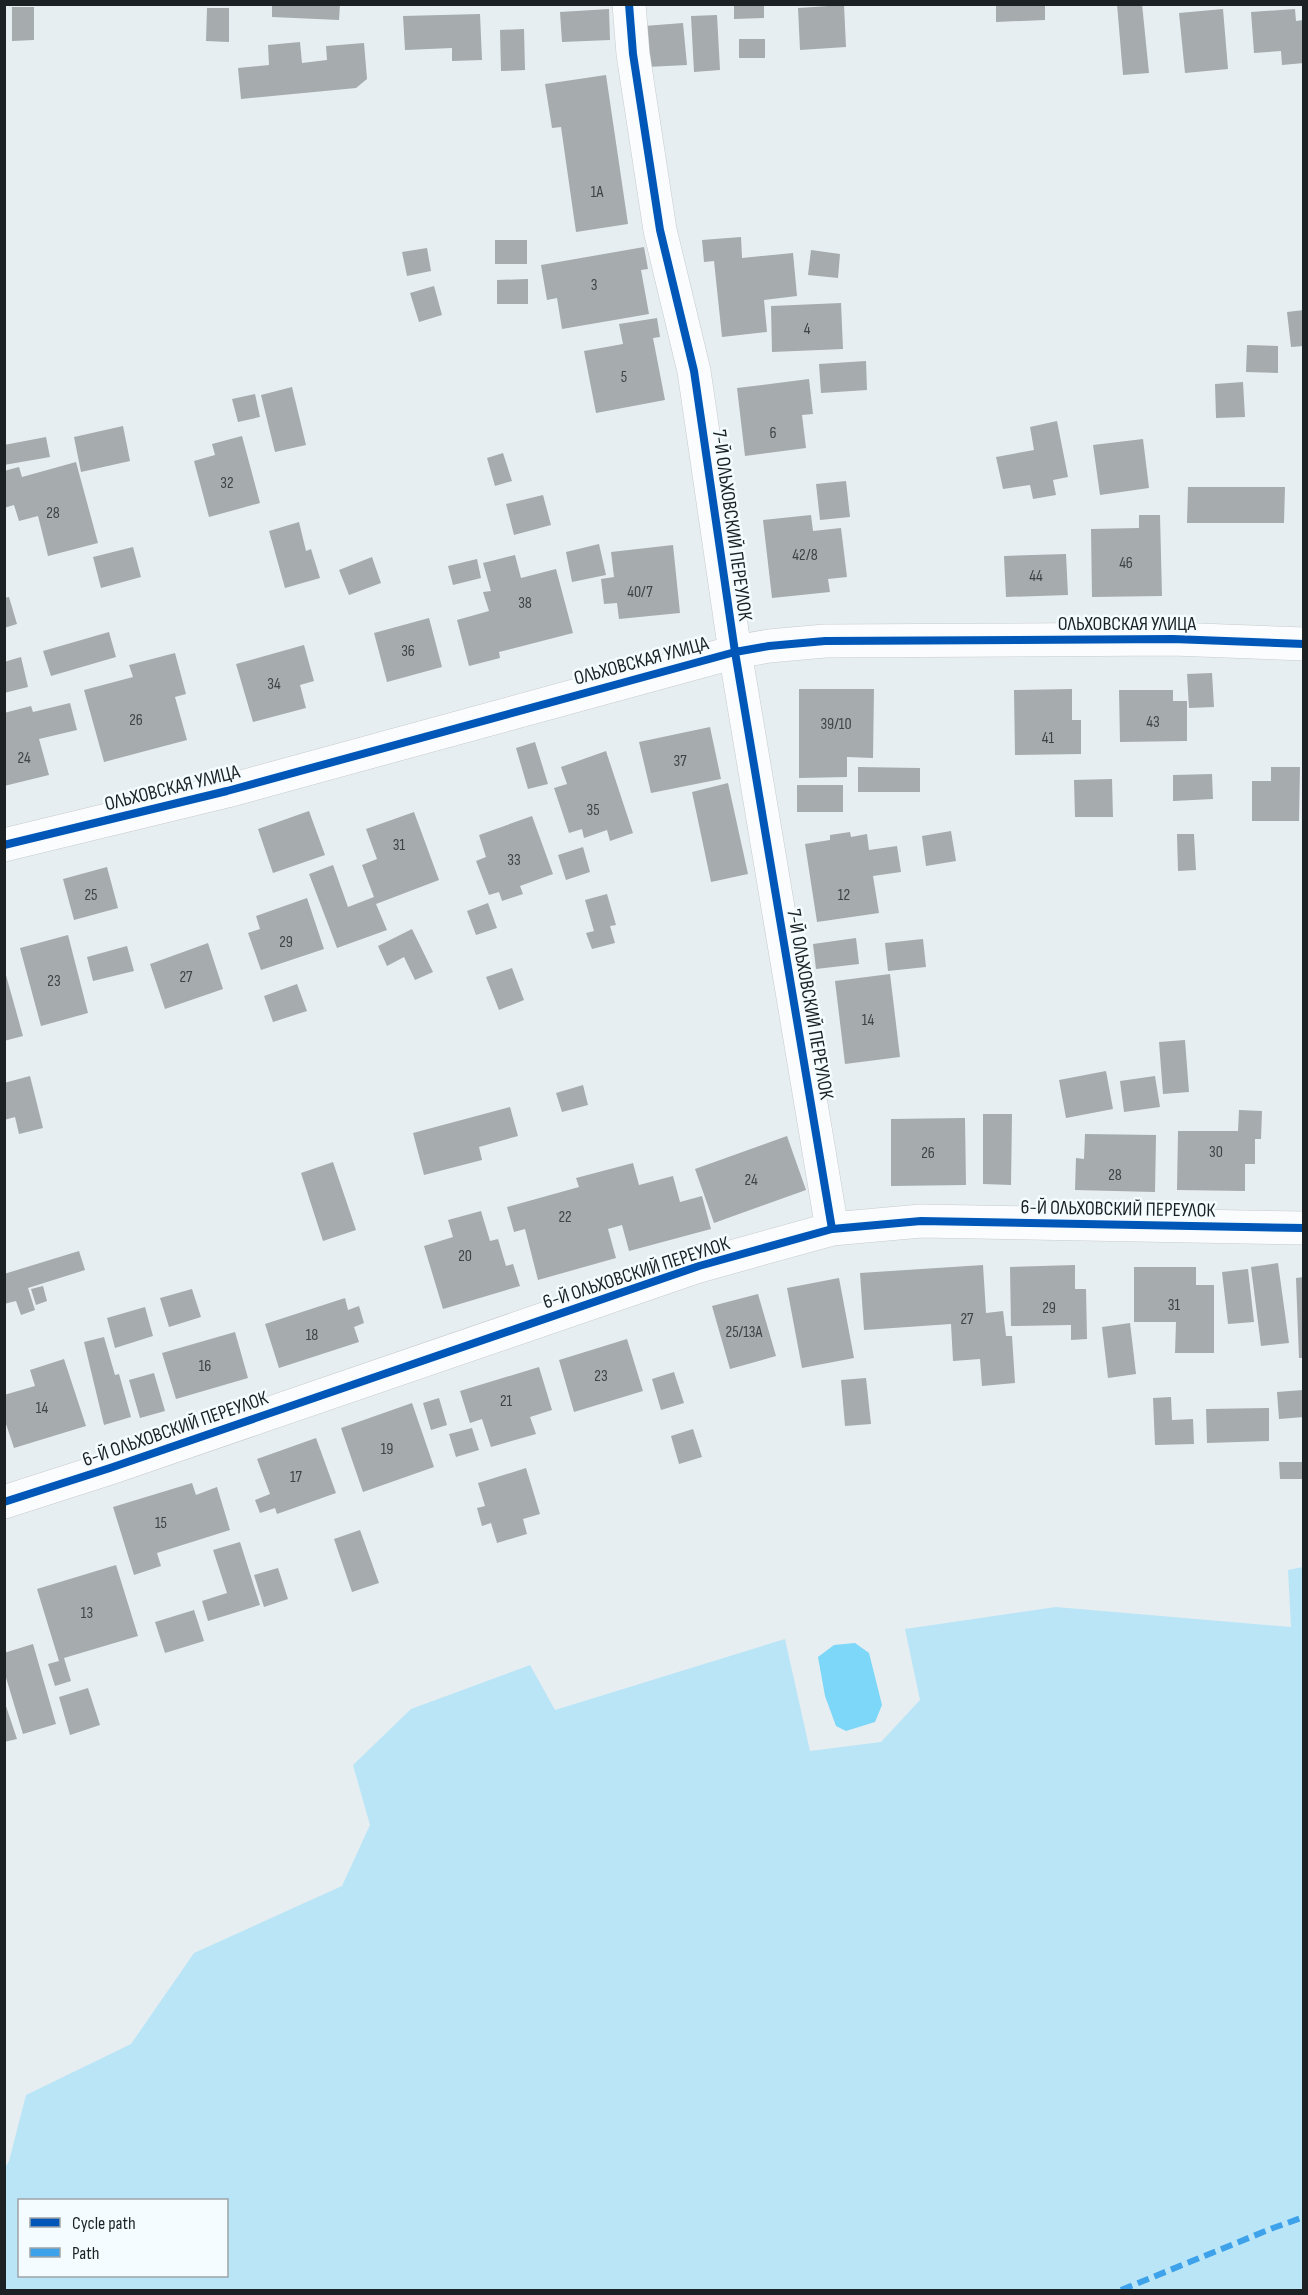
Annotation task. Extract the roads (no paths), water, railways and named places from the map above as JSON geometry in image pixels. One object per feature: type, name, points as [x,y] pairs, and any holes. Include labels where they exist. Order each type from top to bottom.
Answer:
[{"type":"street","name":"7-Й ОЛЬХОВСКИЙ ПЕРЕУЛОК","points":[[629,4],[633,54],[660,230],[694,371],[735,652],[832,1229]]},
{"type":"street","name":"ОЛЬХОВСКАЯ УЛИЦА","points":[[4,845],[227,791],[735,652],[769,645],[825,641],[1173,639],[1304,644]]},
{"type":"street","name":"6-Й ОЛЬХОВСКИЙ ПЕРЕУЛОК","points":[[4,1502],[110,1468],[699,1266],[832,1229],[921,1221],[1304,1228]]},
{"type":"water","points":[[855,1643],[869,1653],[882,1705],[875,1722],[846,1731],[836,1726],[825,1696],[818,1657],[834,1645]]}]
